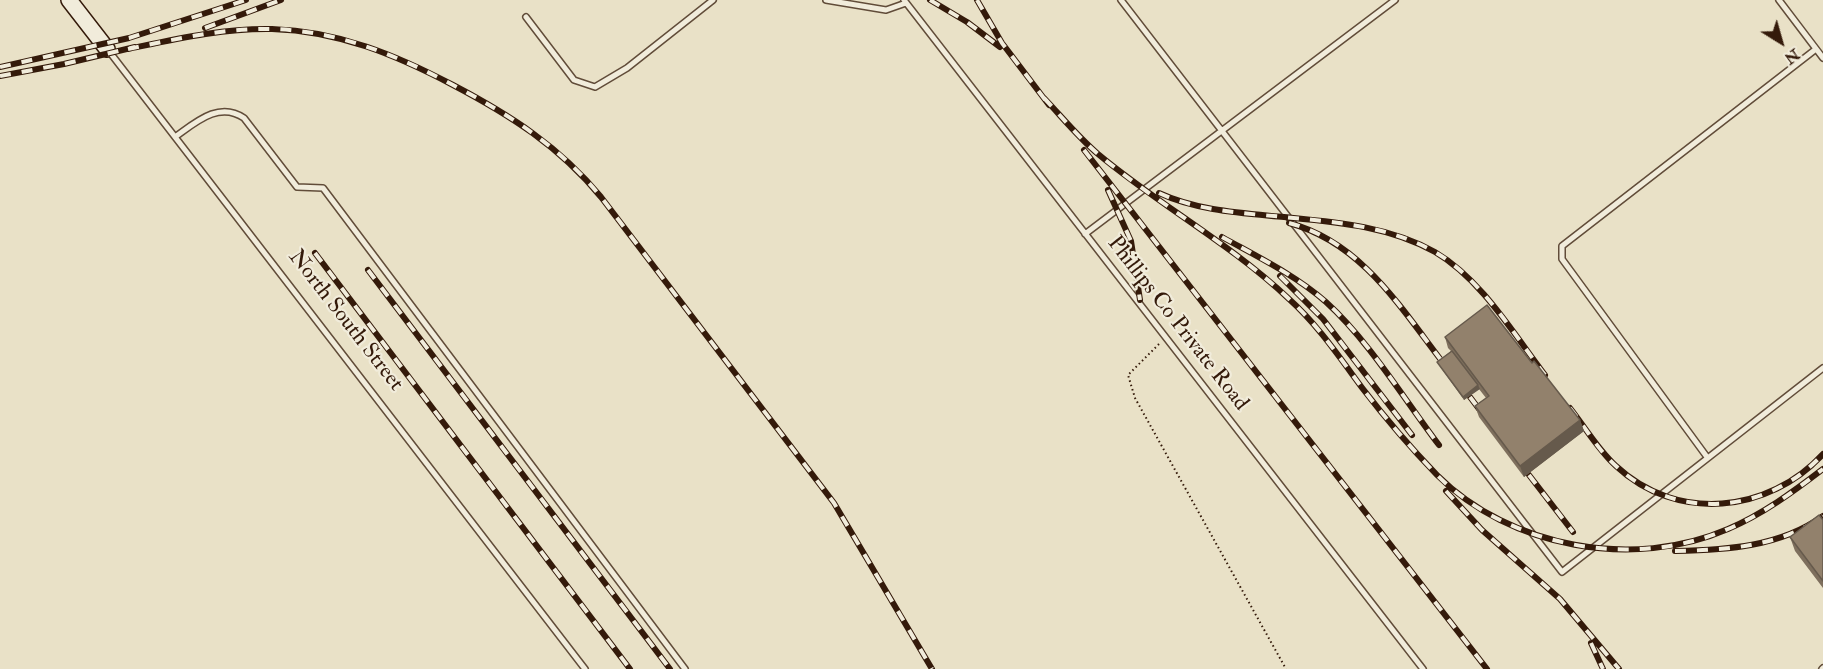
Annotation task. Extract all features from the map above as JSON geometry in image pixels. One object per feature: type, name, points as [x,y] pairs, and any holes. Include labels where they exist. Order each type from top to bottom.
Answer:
[{"type":"street","name":"North South Street","points":[[69,0],[107,49]]},
{"type":"lane","points":[[526,17],[574,80],[595,87],[627,68],[712,0]]},
{"type":"lane","points":[[826,0],[886,10],[905,2]]},
{"type":"lane","points":[[1121,0],[1562,572],[1823,368]]},
{"type":"lane","points":[[1085,234],[1395,0]]},
{"type":"lane","points":[[1779,0],[1823,58]]},
{"type":"lane","name":"Phillips Co Private Road","points":[[905,2],[1168,337],[1423,669]]},
{"type":"lane","name":"North South Street","points":[[107,49],[585,669]]},
{"type":"lane","points":[[1707,457],[1562,259],[1563,246],[1816,49]]},
{"type":"lane","points":[[175,137],[200,118],[226,110],[236,113],[244,118],[297,187],[323,188],[685,669]]},
{"type":"path","points":[[1168,337],[1143,357],[1128,375],[1135,398],[1286,669]]},
{"type":"building","points":[[1487,305],[1580,420],[1520,466],[1475,406],[1489,396],[1445,337]]},
{"type":"building","points":[[1452,351],[1478,385],[1463,397],[1437,362]]},
{"type":"building","points":[[1819,515],[1823,520],[1823,581],[1790,537]]},
{"type":"railway","points":[[0,67],[129,38],[246,0]]},
{"type":"railway","points":[[205,28],[281,0]]},
{"type":"railway","points":[[930,0],[967,22],[1000,47]]},
{"type":"railway","points":[[977,0],[1002,43],[1049,105]]},
{"type":"railway","points":[[128,49],[236,30],[272,29],[321,34],[366,46],[410,64],[453,85],[533,133],[568,162],[601,197],[834,503],[932,669]]},
{"type":"railway","points":[[0,76],[135,47]]},
{"type":"railway","points":[[1044,98],[1077,134],[1121,173],[1243,260],[1300,309],[1408,444],[1437,475],[1467,500],[1500,520],[1536,535],[1575,545],[1614,549],[1653,548],[1692,541],[1741,523],[1777,502],[1823,469]]},
{"type":"railway","points":[[1084,150],[1487,669]]},
{"type":"railway","points":[[1108,190],[1131,241],[1140,300]]},
{"type":"railway","points":[[1159,193],[1189,204],[1220,210],[1362,227],[1417,243],[1452,263],[1482,292],[1545,375]]},
{"type":"railway","points":[[1289,223],[1314,232],[1357,260],[1393,297],[1441,360]]},
{"type":"railway","points":[[1222,237],[1289,275],[1314,292],[1342,317],[1371,352],[1439,445]]},
{"type":"railway","points":[[315,253],[630,669]]},
{"type":"railway","points":[[368,270],[670,669]]},
{"type":"railway","points":[[1280,276],[1323,319],[1412,435]]},
{"type":"railway","points":[[1470,397],[1482,413]]},
{"type":"railway","points":[[1570,408],[1597,446],[1616,466],[1640,484],[1666,496],[1694,503],[1722,504],[1750,499],[1776,489],[1801,474],[1823,454]]},
{"type":"railway","points":[[1529,475],[1573,532]]},
{"type":"railway","points":[[1446,491],[1482,530],[1560,599],[1619,669]]},
{"type":"railway","points":[[1675,551],[1752,545],[1789,534],[1823,516]]},
{"type":"railway","points":[[1591,643],[1603,669]]}]
